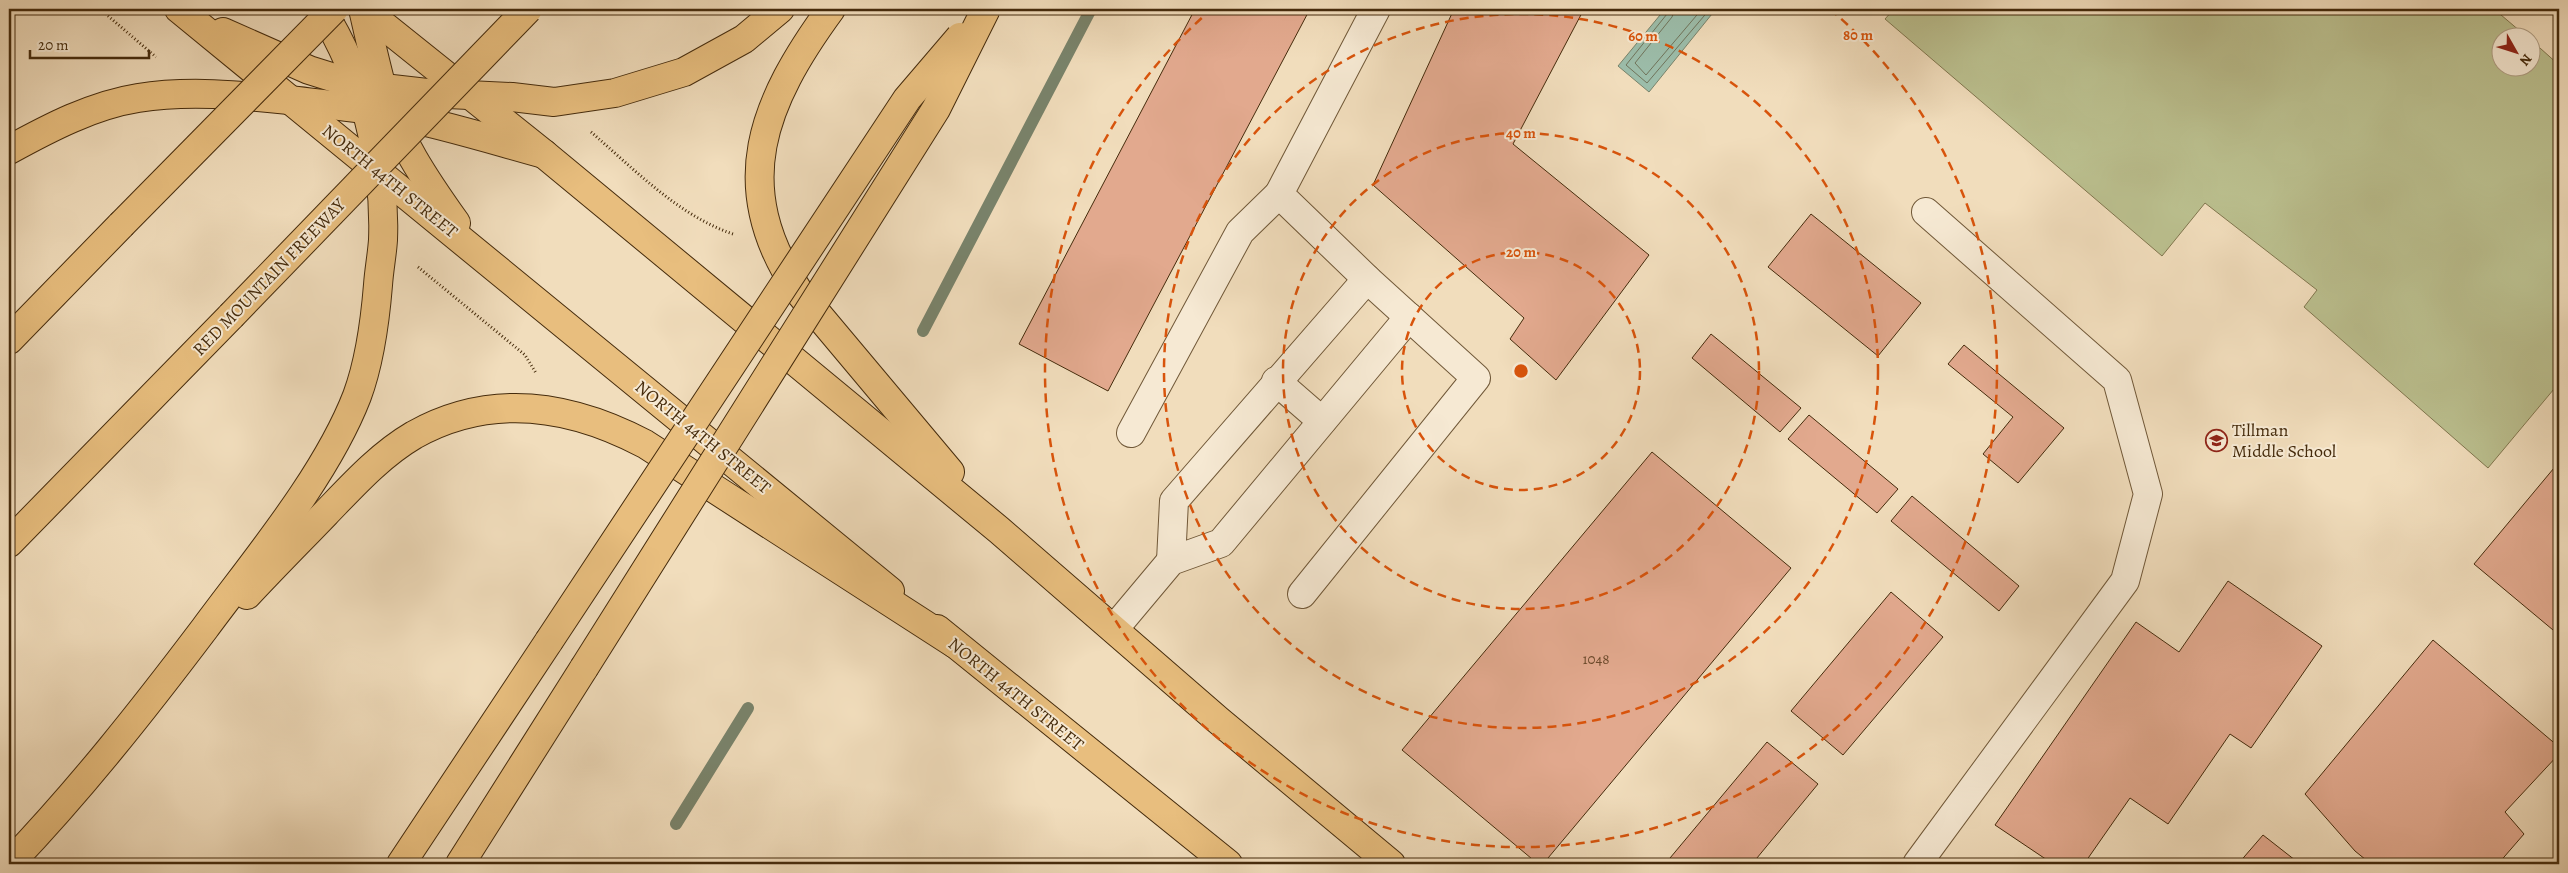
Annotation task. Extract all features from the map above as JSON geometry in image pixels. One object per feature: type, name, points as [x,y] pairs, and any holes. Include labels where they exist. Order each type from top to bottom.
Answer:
[{"type":"main road","points":[[321,9],[335,31],[368,94]]},
{"type":"main road","points":[[9,340],[334,9]]},
{"type":"main road","points":[[9,864],[82,786],[247,572],[318,471],[357,396],[376,317],[383,239],[380,172],[368,94],[363,9]]},
{"type":"main road","points":[[363,9],[544,154],[999,530],[1218,720],[1391,864]]},
{"type":"main road","name":"RED MOUNTAIN FREEWAY","points":[[9,543],[528,9]]},
{"type":"main road","points":[[9,150],[64,121],[100,108],[138,98],[202,94],[291,101],[368,94],[468,95],[554,102],[615,93],[651,84],[684,72],[714,57],[744,39],[780,9]]},
{"type":"main road","points":[[831,9],[790,69],[765,126],[760,152],[759,176],[770,236],[785,271],[819,318],[999,530]]},
{"type":"main road","points":[[401,864],[907,99],[985,9]]},
{"type":"main road","points":[[460,864],[936,109],[985,9]]},
{"type":"main road","points":[[185,13],[309,70],[368,94],[392,114],[421,173],[477,252]]},
{"type":"main road","name":"NORTH 44TH STREET","points":[[185,13],[955,644],[1228,864]]},
{"type":"main road","points":[[392,114],[544,154]]},
{"type":"main road","points":[[160,687],[347,491],[392,451],[414,436],[460,416],[488,409],[515,408],[565,413],[618,430],[645,444],[955,644]]},
{"type":"lane","points":[[1130,433],[1240,232],[1279,194],[1376,9]]},
{"type":"lane","points":[[1279,194],[1366,279],[1476,378],[1302,594]]},
{"type":"lane","points":[[1917,864],[2125,581],[2148,494],[2117,380],[1926,212]]},
{"type":"lane","points":[[1171,561],[1174,501],[1366,279]]},
{"type":"lane","points":[[1114,629],[1171,561],[1221,543],[1409,317]]},
{"type":"lane","points":[[1276,381],[1322,421]]},
{"type":"path","points":[[100,9],[156,57]]},
{"type":"path","points":[[584,126],[648,182],[711,227],[738,236]]},
{"type":"path","points":[[418,267],[525,355],[536,374]]},
{"type":"shaded area","points":[[1894,9],[2494,9],[2516,28],[2490,28],[2490,78],[2540,78],[2540,48],[2559,65],[2559,383],[2488,468],[2304,307],[2317,290],[2205,203],[2162,256],[1885,19]]},
{"type":"water","points":[[1665,9],[1716,9],[1649,92],[1618,66]]},
{"type":"building","points":[[1195,9],[1310,9],[1108,391],[1019,344]]},
{"type":"building","points":[[1454,9],[1584,9],[1513,144],[1649,255],[1556,380],[1510,339],[1524,318],[1373,185]]},
{"type":"building","points":[[1811,214],[1921,303],[1878,356],[1768,267]]},
{"type":"building","points":[[1711,334],[1801,408],[1780,432],[1692,358]]},
{"type":"building","points":[[1964,345],[2064,428],[2018,483],[1983,454],[2013,417],[1948,364]]},
{"type":"building","points":[[1809,415],[1898,489],[1877,513],[1788,439]]},
{"type":"building","points":[[1652,452],[1791,568],[1543,864],[1538,864],[1402,750]]},
{"type":"building","points":[[2559,462],[2559,635],[2474,564]]},
{"type":"building","points":[[1912,496],[2019,586],[1999,611],[1891,521]]},
{"type":"building","points":[[2228,581],[2322,646],[2251,748],[2230,734],[2168,824],[2130,798],[2084,864],[2053,864],[1995,825],[2136,622],[2179,652]]},
{"type":"building","points":[[1891,592],[1943,637],[1843,755],[1791,711]]},
{"type":"building","points":[[2433,640],[2559,747],[2559,754],[2505,812],[2524,834],[2498,864],[2371,864],[2355,851],[2305,794]]},
{"type":"building","points":[[1767,742],[1818,784],[1752,864],[1665,864]]},
{"type":"building","points":[[2263,835],[2300,864],[2238,864]]},
{"type":"waterway","points":[[923,331],[1091,9]]},
{"type":"waterway","points":[[676,824],[748,708]]},
{"type":"place","name":"Tillman Middle School","points":[[2216,440]]}]
